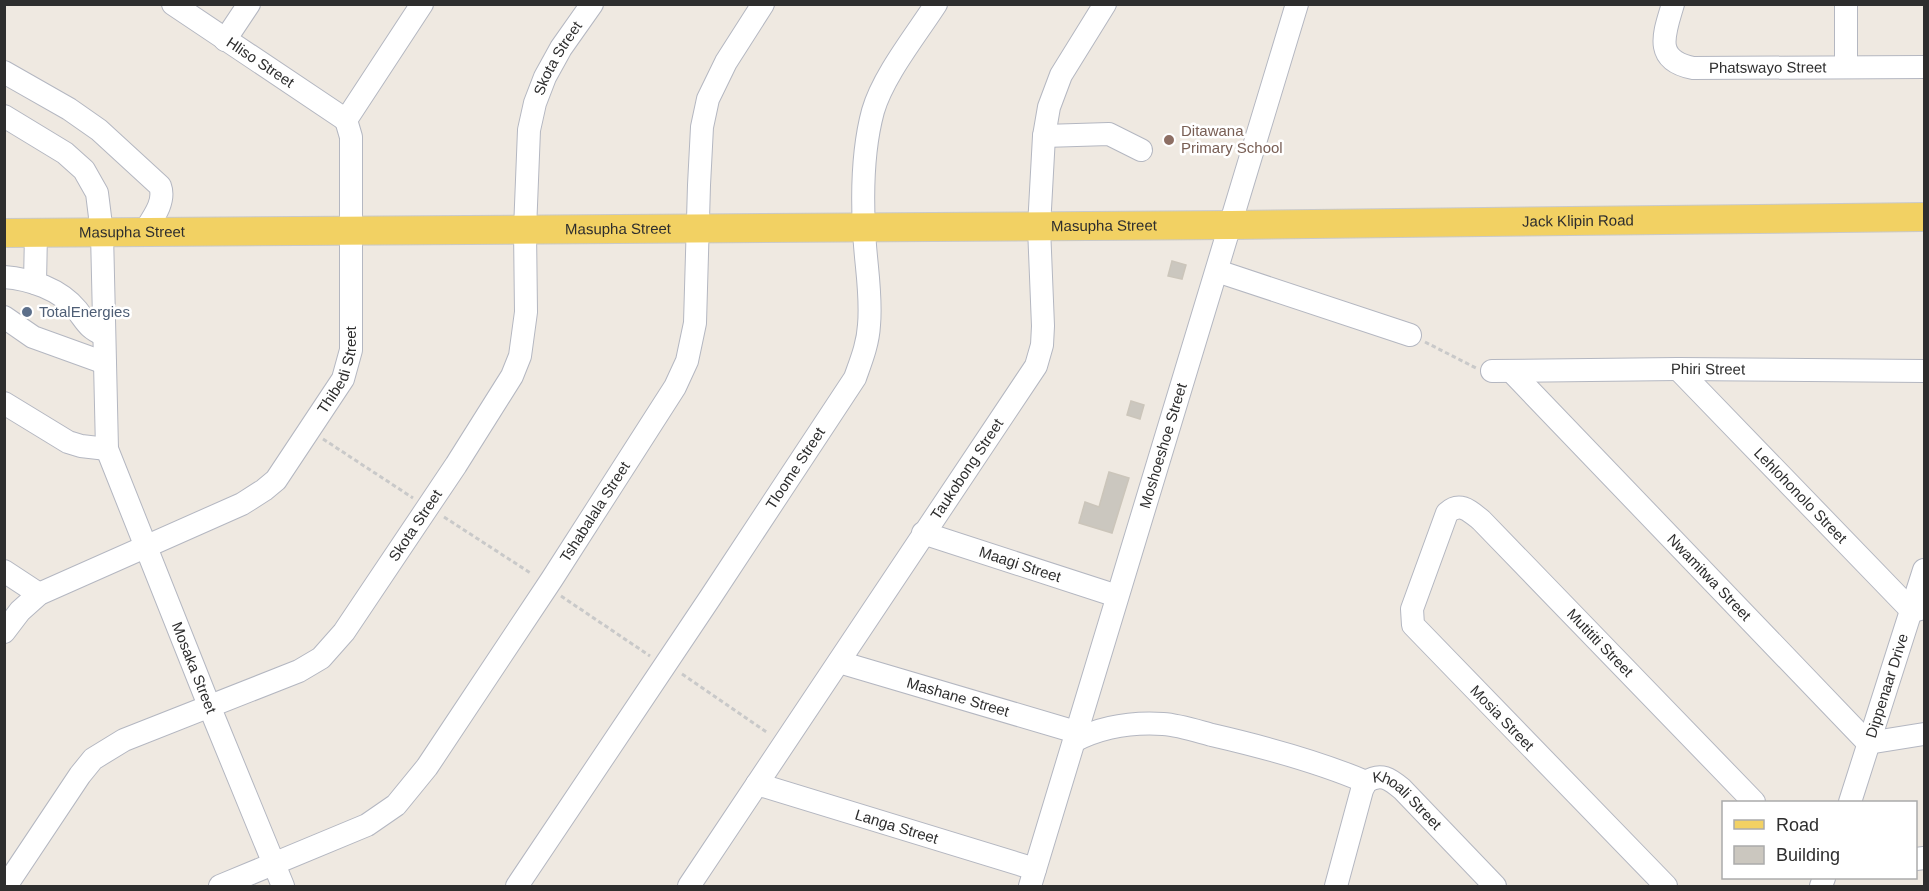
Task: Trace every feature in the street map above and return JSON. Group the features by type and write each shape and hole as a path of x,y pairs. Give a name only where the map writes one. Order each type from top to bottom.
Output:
{"main road":[{"name":"Jack Klipin Road","path":"1231,225 1924,217"},
{"name":"Masupha Street","path":"4,233 1231,225"}],"street":[{"name":"Hliso Street","path":"173,4 346,120"},
{"path":"225,40 249,4"},
{"path":"346,120 422,4"},
{"name":"Skota Street","path":"6,886 93,759 123,740 210,708 299,671 321,658 334,645 456,465 512,376 520,356 526,312 525,230 529,130 535,103 545,76 561,48 592,4"},
{"name":"Tshabalala Street","path":"220,886 353,832 396,805 427,766 548,586 675,387 687,361 695,323 702,127 708,99 726,62 763,4"},
{"name":"Tloome Street","path":"517,886 717,589 855,378 865,351 869,326 864,228 866,148 874,108 885,83 936,4"},
{"name":"Taukobong Street","path":"689,886 1028,379 1040,356 1043,326 1039,227 1044,136 1049,107 1061,75 1105,4"},
{"name":"Moshoeshoe Street","path":"1033,878 1297,4"},
{"name":"Phatswayo Street","path":"1673,4 1664,40 1670,58 1677,65 1693,68 1924,67"},
{"path":"1846,4 1846,66"},
{"path":"4,72 69,109 99,130 160,186 161,200 144,232"},
{"name":"Mosaka Street","path":"4,116 65,153 84,170 97,193 102,233 107,449 284,886"},
{"name":"Thibedi Street","path":"4,633 20,611 39,594 242,504 276,480 337,388 348,365 351,350 351,137 346,120"},
{"path":"1044,136 1109,134 1141,150"},
{"path":"35,283 36,233"},
{"path":"1217,271 1410,335"},
{"path":"4,277 35,283 59,295 76,309 91,329 104,335"},
{"path":"4,317 33,337 105,363"},
{"name":"Phiri Street","path":"1501,371 1678,369 1924,371"},
{"name":"Lehlohonolo Street","path":"1678,369 1918,610"},
{"name":"Nwamitwa Street","path":"1501,371 1868,743"},
{"path":"4,403 68,442 107,449"},
{"name":"Mutititi Street","path":"1442,524 1447,513 1458,507 1470,510 1753,801"},
{"name":"Mosia Street","path":"1442,524 1412,609 1413,625 1666,886"},
{"name":"Maagi Street","path":"923,533 1117,596"},
{"name":"Dippenaar Drive","path":"1850,801 1868,743 1918,610 1924,570"},
{"path":"4,571 39,594"},
{"name":"Mashane Street","path":"839,662 1075,736"},
{"path":"1075,736 1111,727 1147,723 1166,724 1243,742 1335,768 1366,782"},
{"path":"1868,743 1924,734"},
{"name":"Khoali Street","path":"1336,886 1362,790 1366,782 1375,777 1387,778 1402,789 1495,886"},
{"name":"Langa Street","path":"757,784 1033,878"}],"path":[{"path":"1410,335 1477,369 1501,371"}],"building":[{"path":"1172,261 1186,265 1182,279 1168,276"},
{"path":"1131,401 1144,405 1140,419 1127,415"},
{"path":"1109,472 1129,478 1112,533 1079,523 1085,502 1099,507"}],"place":[{"name":"Ditawana Primary School","path":"1169,140"},
{"name":"TotalEnergies","path":"27,312"}]}
